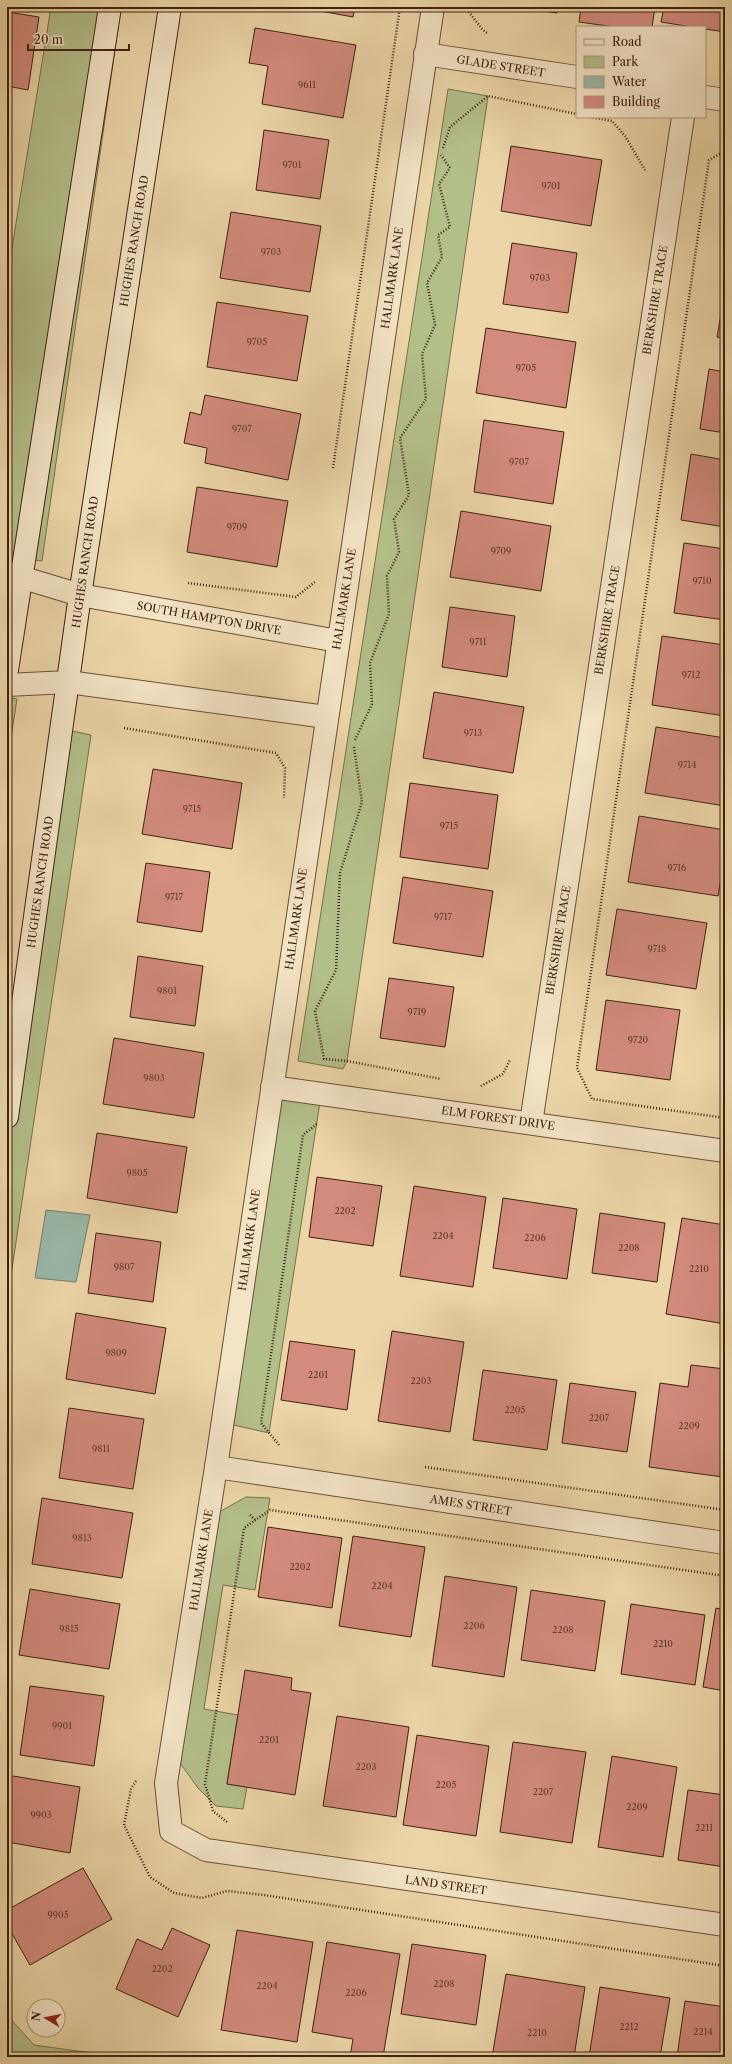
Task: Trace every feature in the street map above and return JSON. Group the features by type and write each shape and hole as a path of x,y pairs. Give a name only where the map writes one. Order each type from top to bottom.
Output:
{"street":[{"path":"7,670 14,575 110,7"},
{"name":"HUGHES RANCH ROAD","path":"7,1117 80,595 170,7"},
{"name":"HALLMARK LANE","path":"171,1832 166,1783 216,1467 432,7"},
{"name":"GLADE STREET","path":"425,54 576,77"},
{"path":"706,97 725,100"},
{"name":"BERKSHIRE TRACE","path":"531,1123 683,118"},
{"name":"SOUTH HAMPTON DRIVE","path":"14,575 80,595 338,641"},
{"path":"7,686 68,682 326,717"},
{"name":"ELM FOREST DRIVE","path":"272,1087 725,1151"},
{"name":"AMES STREET","path":"216,1467 725,1543"},
{"name":"LAND STREET","path":"171,1832 206,1850 725,1925"}],"path":[{"path":"332,472 400,7"},
{"path":"448,1081 346,1061 324,1059 315,1011 336,970 340,873 362,802 353,743 372,704 370,663 389,614 387,576 399,552 394,519 409,494 400,438 426,399 422,354 435,326 427,283 442,257 438,235 450,227 439,184 450,168 441,154 450,127 488,96 576,114"},
{"path":"596,118 612,121 625,136 646,170"},
{"path":"725,151 709,160 577,1068 592,1099 725,1118"},
{"path":"187,582 296,597 316,583 317,575"},
{"path":"124,728 276,753 285,768 284,799"},
{"path":"479,1087 503,1074 512,1054"},
{"path":"286,1446 278,1445 261,1423 303,1135 323,1117"},
{"path":"419,1466 725,1510"},
{"path":"233,1826 213,1811 205,1784 244,1528 270,1510 725,1576"},
{"path":"250,1515 255,1520"},
{"path":"138,1778 131,1789 124,1825 150,1877 174,1893 202,1898 227,1891 264,1895 725,1966"}],"green space":[{"path":"51,7 121,7 42,561 7,556 7,279"},
{"path":"448,89 488,96 347,1061 343,1069 298,1061"},
{"path":"7,697 17,699 7,764"},
{"path":"53,727 91,735 7,1303 7,1034"},
{"path":"282,1098 320,1102 269,1433 229,1424"},
{"path":"246,1497 270,1498 255,1590 223,1585 204,1709 238,1715 227,1784 247,1787 243,1809 216,1806 198,1788 180,1763 219,1512"},
{"path":"7,2015 26,2036 26,2038 34,2045 121,2057 7,2057"}],"water":[{"path":"46,1210 90,1215 76,1282 35,1278"}],"building":[{"path":"298,7 355,7 353,17"},
{"path":"518,7 558,7 557,13"},
{"path":"581,7 655,7 652,26 608,26 579,22"},
{"path":"664,7 725,7 725,32 706,29 706,26 686,26 661,22"},
{"path":"7,12 39,17 28,90 7,86"},
{"path":"255,28 356,45 343,118 262,104 268,66 249,63"},
{"path":"264,130 329,140 320,199 256,190"},
{"path":"511,146 602,160 591,226 501,211"},
{"path":"7,184 11,184 8,207 7,207"},
{"path":"231,212 321,226 310,292 220,278"},
{"path":"512,243 577,253 568,313 503,304"},
{"path":"725,291 725,339 717,337"},
{"path":"217,302 308,316 297,381 207,367"},
{"path":"486,328 576,342 566,408 476,393"},
{"path":"709,369 725,372 725,433 700,429"},
{"path":"205,395 301,414 288,480 205,463 207,448 184,443 190,412 201,415"},
{"path":"484,420 564,432 553,504 474,492"},
{"path":"691,454 725,460 725,527 681,520"},
{"path":"197,487 288,501 277,567 187,552"},
{"path":"461,511 551,526 541,591 450,577"},
{"path":"684,543 725,549 725,620 674,613"},
{"path":"450,607 515,616 507,677 442,667"},
{"path":"662,636 725,645 725,716 652,705"},
{"path":"434,692 524,707 513,773 423,758"},
{"path":"656,727 725,738 725,806 645,793"},
{"path":"153,769 242,783 232,849 142,834"},
{"path":"410,783 498,795 488,869 400,857"},
{"path":"639,816 725,830 725,855 718,896 628,882"},
{"path":"146,863 210,872 202,932 137,922"},
{"path":"403,877 493,891 483,957 393,943"},
{"path":"617,909 707,923 696,989 606,975"},
{"path":"138,956 203,966 195,1026 130,1017"},
{"path":"389,978 454,987 445,1047 380,1038"},
{"path":"606,1000 680,1010 670,1080 596,1070"},
{"path":"114,1038 204,1053 194,1118 103,1104"},
{"path":"97,1133 187,1147 177,1213 87,1198"},
{"path":"317,1177 382,1186 373,1246 309,1237"},
{"path":"414,1186 486,1197 473,1287 400,1276"},
{"path":"503,1198 577,1209 567,1279 493,1268"},
{"path":"600,1213 665,1223 657,1282 592,1273"},
{"path":"682,1218 725,1225 725,1324 666,1314"},
{"path":"96,1233 161,1242 153,1302 88,1293"},
{"path":"76,1313 166,1328 155,1394 66,1379"},
{"path":"392,1331 464,1342 450,1432 378,1421"},
{"path":"290,1341 355,1350 347,1410 281,1400"},
{"path":"691,1365 725,1369 723,1477 649,1467 660,1383 688,1387"},
{"path":"483,1370 557,1380 547,1450 473,1440"},
{"path":"570,1383 636,1392 627,1452 562,1443"},
{"path":"69,1408 144,1419 133,1489 59,1478"},
{"path":"42,1498 133,1513 122,1578 32,1564"},
{"path":"268,1527 342,1538 332,1608 258,1597"},
{"path":"353,1536 425,1547 411,1637 339,1626"},
{"path":"445,1576 517,1587 504,1677 432,1666"},
{"path":"30,1589 120,1604 109,1669 19,1655"},
{"path":"531,1590 605,1601 595,1671 521,1660"},
{"path":"631,1604 705,1615 695,1685 621,1674"},
{"path":"716,1608 725,1610 725,1691 703,1687"},
{"path":"245,1670 292,1678 291,1690 311,1693 295,1795 227,1784"},
{"path":"30,1686 104,1696 94,1766 20,1755"},
{"path":"337,1716 409,1727 396,1817 323,1806"},
{"path":"417,1735 489,1746 476,1836 403,1825"},
{"path":"513,1742 586,1752 572,1843 500,1832"},
{"path":"612,1756 677,1767 663,1857 598,1847"},
{"path":"7,1775 80,1787 70,1853 7,1842"},
{"path":"688,1790 725,1795 725,1867 678,1860"},
{"path":"83,1868 112,1919 30,1965 7,1925 7,1910"},
{"path":"172,1928 210,1945 178,2017 116,1989 137,1939 162,1950"},
{"path":"237,1930 313,1942 297,2042 221,2030"},
{"path":"327,1942 400,1954 383,2057 350,2057 353,2039 312,2032"},
{"path":"412,1944 486,1955 476,2025 401,2014"},
{"path":"506,1974 585,1987 574,2057 492,2057"},
{"path":"600,1987 670,1998 660,2057 589,2057"},
{"path":"685,2001 725,2007 725,2057 677,2057"}]}
